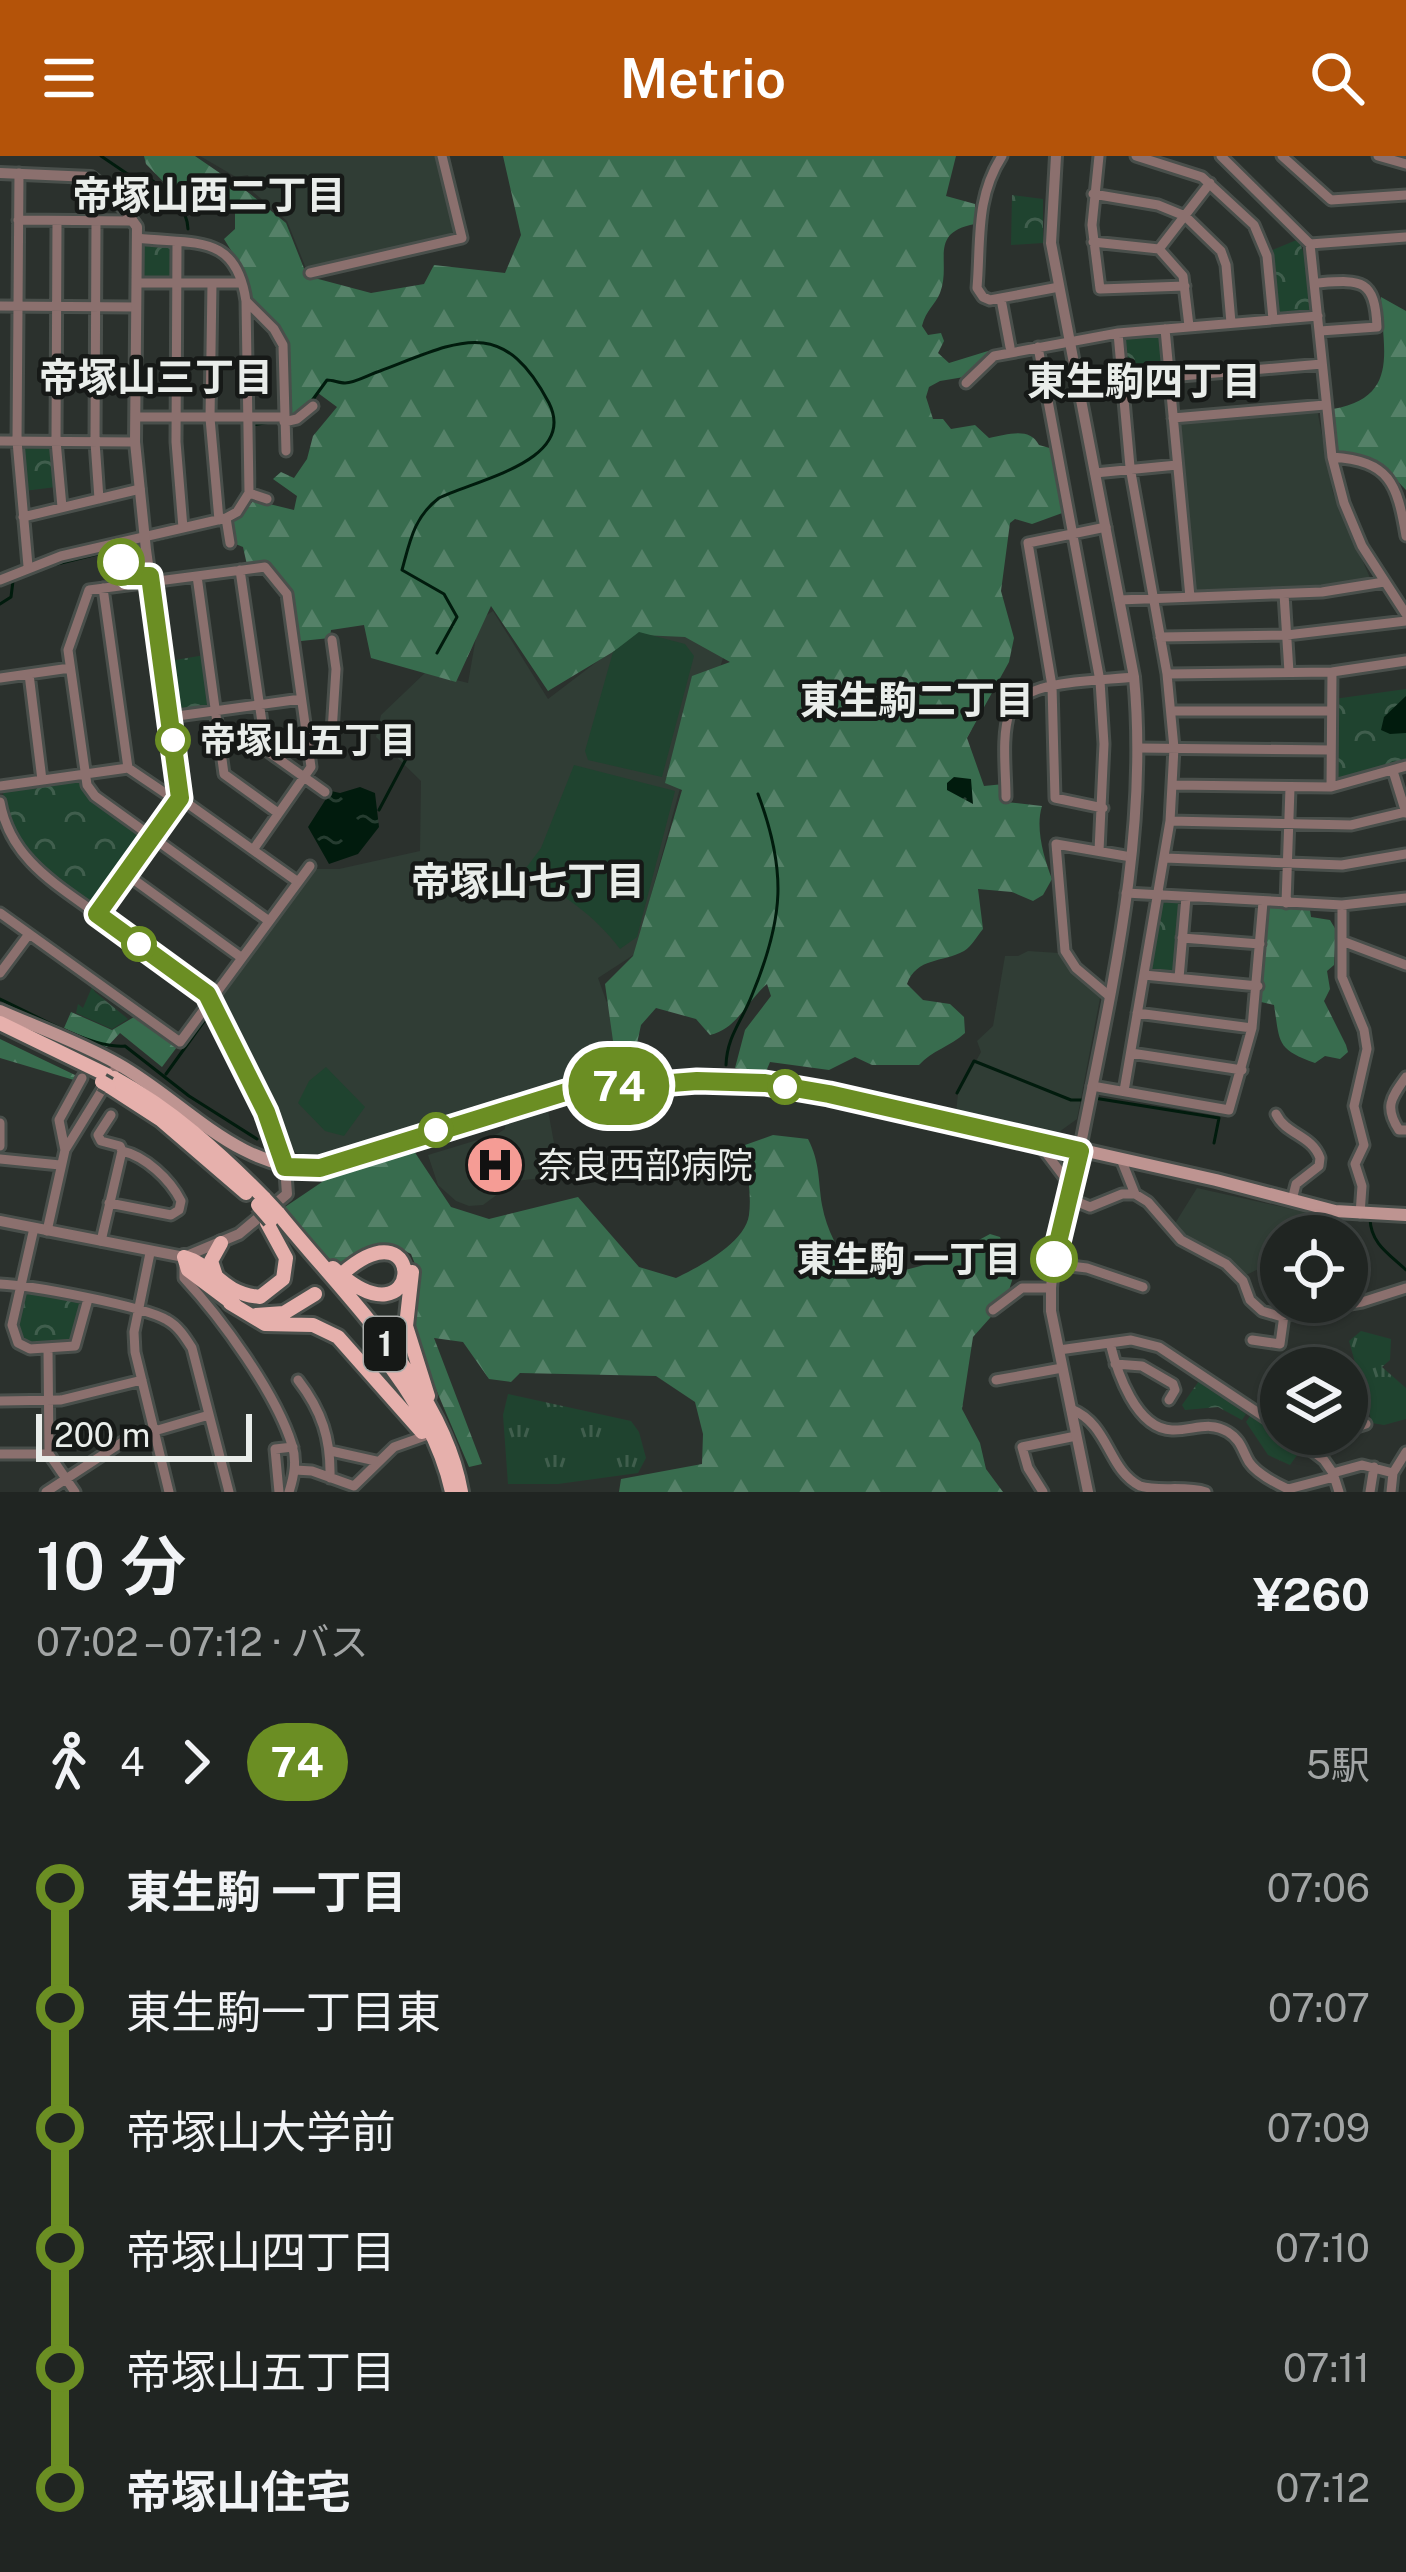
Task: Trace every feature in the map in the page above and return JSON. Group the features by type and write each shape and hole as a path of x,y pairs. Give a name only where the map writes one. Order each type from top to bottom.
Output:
{"main road":[{"path":"0,1011 242,1150 285,1167 320,1168 569,1091 697,1081 765,1083 1360,1214 1406,1215"},
{"name":"1","path":"0,1023 110,1077 228,1161 259,1204 407,1371 457,1470 453,1492"},
{"name":"1","path":"0,1033 110,1077 259,1204"},
{"path":"230,1296 260,1298 283,1279 286,1258 272,1219"},
{"path":"272,1219 355,1288 389,1294 405,1278 405,1264 398,1255 385,1251 361,1257 341,1271 362,1251 400,1249 407,1256 413,1274 406,1326 437,1423"},
{"name":"1","path":"272,1219 407,1388 446,1466 453,1492"},
{"path":"221,1244 211,1261 230,1296 265,1324 313,1325 338,1337 425,1436 453,1492"},
{"path":"184,1258 188,1270 254,1315 272,1316 314,1293"}],"street":[{"path":"310,273 462,238 442,156"},
{"path":"1002,156 990,173 980,203 977,288 982,297 1001,299 1059,287"},
{"path":"1056,156 1052,243 1134,677 1138,748 1138,807 1126,893 1051,1288 1088,1492"},
{"path":"1100,156 1093,194 1100,289 1185,286"},
{"path":"1136,156 1184,169 1210,183 1254,226 1262,239 1273,319"},
{"path":"1282,156 1331,200 1406,196"},
{"path":"1378,156 1406,164"},
{"path":"1160,637 1347,631 1406,617 1343,503 1325,405 1310,244 1226,157"},
{"path":"0,173 91,177 113,194 133,221 137,238 136,442 180,798 97,914"},
{"path":"19,173 16,441 28,566"},
{"path":"1159,249 1210,183"},
{"path":"1093,194 1158,205 1185,215 1221,251 1231,323"},
{"path":"18,220 133,221"},
{"path":"57,221 56,441 62,507"},
{"path":"96,221 99,499"},
{"path":"1310,244 1406,237"},
{"path":"0,580 28,566 223,519 237,512 249,493 246,301 234,260 222,250 137,238"},
{"path":"1094,242 1159,249 1178,267 1189,326"},
{"path":"177,243 176,417 184,528"},
{"path":"1316,283 1359,282 1370,289 1376,303 1377,327 1320,331"},
{"path":"137,283 242,283"},
{"path":"212,283 210,418 230,543"},
{"path":"1001,299 1010,347"},
{"path":"246,301 283,345 286,452"},
{"path":"0,306 136,308"},
{"path":"966,382 994,356 1038,347 1118,333 1318,316"},
{"path":"1165,328 1190,597"},
{"path":"1118,333 1130,466 1167,674 1174,748 1165,858 1124,1091"},
{"path":"1038,347 1100,681 1105,744 1099,851"},
{"path":"1169,377 1322,364"},
{"path":"1173,418 1325,405"},
{"path":"136,417 284,420 297,419 313,406"},
{"path":"0,441 136,442"},
{"path":"1332,457 1360,460 1386,475 1398,494 1406,536"},
{"path":"1095,473 1177,465"},
{"path":"23,517 140,490"},
{"path":"249,493 267,499"},
{"path":"1102,808 1055,798 1052,686 1028,542 1106,527"},
{"path":"253,850 311,767 287,594 265,567 89,590 69,639 86,775 95,796 269,921"},
{"path":"241,570 266,750 325,792"},
{"path":"197,576 224,774 278,813"},
{"path":"1119,600 1284,594 1384,582"},
{"path":"103,589 128,768"},
{"path":"1284,594 1289,672"},
{"path":"307,736 332,732 336,669 332,640"},
{"path":"1167,674 1332,672 1406,661"},
{"path":"0,678 70,668"},
{"path":"1331,787 1332,672"},
{"path":"28,674 42,780"},
{"path":"1006,797 1011,708 1030,691 1134,677"},
{"path":"170,717 301,699"},
{"path":"1171,711 1330,711"},
{"path":"1138,748 1330,750"},
{"path":"1173,785 1331,787 1406,766"},
{"path":"0,786 128,768 165,793"},
{"path":"1170,821 1352,825 1406,813 1393,771"},
{"path":"1286,903 1290,788"},
{"path":"180,798 298,882"},
{"path":"0,802 11,837 25,859 211,1000 266,1112 285,1167 286,1194 239,1234 184,1258 0,1221"},
{"path":"1108,994 1076,968 1065,951 1056,844 1131,857"},
{"path":"1165,858 1357,864 1406,854"},
{"path":"0,913 180,1042 310,866"},
{"path":"126,874 242,958"},
{"path":"1126,893 1342,905 1406,898"},
{"path":"1179,978 1186,897"},
{"path":"1092,1086 1229,1110 1252,1028 1263,902"},
{"path":"1342,905 1342,977 1367,1049 1354,1106 1364,1145 1354,1164 1362,1186 1360,1214"},
{"path":"0,973 29,934"},
{"path":"1182,938 1260,944"},
{"path":"1342,941 1406,965"},
{"path":"1144,975 1258,986"},
{"path":"1138,1013 1252,1028"},
{"path":"1131,1053 1242,1070"},
{"path":"88,1299 75,1346 30,1349 13,1335 21,1285 65,1150 110,1077"},
{"path":"1406,1077 1388,1106 1399,1130 1406,1130"},
{"path":"65,1150 59,1120 82,1078"},
{"path":"101,1241 122,1151 98,1135 111,1114"},
{"path":"1276,1114 1283,1126 1309,1141 1320,1158 1318,1166 1296,1184 1292,1199"},
{"path":"0,1123 0,1146"},
{"path":"1037,1141 1069,1192 1090,1207 1122,1194 1135,1194 1181,1240 1226,1264 1260,1309"},
{"path":"109,1202 161,1215 179,1210 177,1192 140,1156 122,1151"},
{"path":"0,1159 60,1165"},
{"path":"1121,1159 1135,1194"},
{"path":"150,1253 137,1310 135,1352 169,1492"},
{"path":"184,1258 184,1278 257,1374 293,1447 296,1471 290,1492"},
{"path":"1053,1264 1087,1268 1143,1287"},
{"path":"0,1284 165,1318 192,1348 229,1492"},
{"path":"993,1310 1022,1288 1051,1288"},
{"path":"1368,1300 1406,1288"},
{"path":"1252,1340 1280,1344 1283,1323"},
{"path":"1059,1350 1131,1340 1162,1348 1260,1414"},
{"path":"1110,1343 1115,1364 1152,1425 1170,1431 1219,1427 1237,1439 1252,1468 1288,1490 1362,1465 1393,1473"},
{"path":"48,1349 49,1454 75,1492"},
{"path":"1115,1364 1149,1368 1173,1384 1169,1400"},
{"path":"996,1380 1062,1368"},
{"path":"0,1401 48,1401 142,1380"},
{"path":"298,1380 322,1416 331,1450 330,1478"},
{"path":"1071,1408 1095,1423 1137,1485 1206,1492"},
{"path":"46,1492 127,1438 209,1414"},
{"path":"296,1471 353,1486 394,1447 425,1436"},
{"path":"1043,1492 1022,1447 1076,1436"},
{"path":"279,1492 275,1449 293,1447"},
{"path":"331,1450 376,1461"},
{"path":"1390,1492 1393,1473 1406,1452"},
{"path":"0,1454 49,1454"},
{"path":"1317,1455 1340,1492"},
{"path":"1370,1492 1374,1467"}],"shaded area":[{"path":"200,156 439,156 456,228 448,240 307,271 287,221 253,192 248,175 236,177"},
{"path":"1317,409 1333,493 1371,580 1327,588 1196,593 1177,423"},
{"path":"493,611 548,699 645,625 730,637 679,792 635,954 598,978 633,1075 554,1087 307,1158 295,1152 219,998 313,869 339,869 420,851 421,781 376,737 381,715 426,672 468,683 479,620"},
{"path":"1028,951 1059,953 1101,993 1077,1119 1059,1132 956,1112 958,1094 981,1052 977,1041 993,1026 1005,956"},
{"name":"奈良西部病院","path":"548,1110 560,1176 516,1181 483,1205 456,1201 438,1185 428,1155 497,1134 505,1129 505,1119"},
{"path":"1197,1188 1318,1215 1260,1215 1260,1268 1246,1275 1186,1239 1174,1225"}],"green space":[{"path":"144,156 195,156 286,223 307,276 371,293 424,284 434,265 505,273 521,235 503,156 956,156 946,196 975,204 975,224 960,228 946,242 940,293 922,326 928,335 941,333 944,341 938,353 949,363 988,351 989,356 970,376 929,387 926,397 933,419 943,419 951,429 975,425 989,438 1030,435 1039,445 1053,449 1065,512 1032,524 1015,519 1010,523 1001,591 1014,638 1009,662 967,738 984,786 1004,784 1006,802 1042,806 1040,833 1052,879 1043,895 1033,901 1012,892 978,889 983,929 964,951 917,969 907,984 923,1000 950,1004 964,1017 965,1033 919,1065 872,1065 855,1057 829,1070 770,1062 765,1074 735,1068 745,1030 771,996 767,984 734,1021 710,1035 696,1019 656,1008 641,1025 633,1062 625,1063 615,1055 605,984 633,956 682,790 665,783 692,676 730,662 685,637 641,635 548,691 491,606 456,682 371,658 364,625 331,630 330,638 301,641 290,592 267,562 247,565 243,547 233,543 229,524 253,500 294,510 297,496 273,479 281,472 294,478 307,459 313,436 337,407 318,393 303,410 288,415 287,345 249,295 242,268 224,239 235,229 235,212 219,209 196,215 146,164"},
{"path":"1012,195 1043,199 1043,243 1011,245"},
{"path":"1299,239 1311,307 1307,312 1280,314 1270,251"},
{"path":"146,242 170,245 174,250 170,280 141,276 141,246"},
{"path":"1381,297 1406,311 1406,490 1384,467 1336,450 1333,409 1369,394 1383,368"},
{"path":"1159,334 1165,371 1126,375 1123,340"},
{"path":"24,446 50,446 56,487 24,491"},
{"path":"639,632 685,644 694,656 662,777 588,760 585,751 613,652"},
{"path":"205,655 212,705 180,713 175,709 169,661"},
{"path":"1406,689 1406,762 1337,783 1334,699"},
{"path":"574,765 675,791 637,937 620,949 576,905 523,872 541,848"},
{"path":"78,779 142,838 91,903 23,845 3,793"},
{"path":"1165,900 1182,904 1173,975 1150,969"},
{"path":"1268,907 1310,910 1311,917 1330,920 1336,930 1334,965 1327,971 1330,989 1324,1001 1348,1052 1340,1059 1325,1056 1315,1063 1286,1049 1274,1005 1261,1002"},
{"path":"92,987 128,1019 112,1029 76,1013"},
{"path":"71,1012 112,1030 134,1017 177,1047 162,1067 120,1033 107,1047 64,1028"},
{"path":"0,1039 75,1075 74,1080 0,1058"},
{"path":"326,1067 365,1107 344,1136 325,1131 298,1103 309,1081"},
{"path":"773,1135 808,1139 827,1224 856,1275 910,1269 990,1234 1000,1237 1014,1274 1006,1300 973,1337 962,1409 980,1443 986,1469 1003,1492 619,1492 621,1479 702,1464 703,1434 695,1402 656,1376 520,1373 511,1382 489,1379 463,1342 434,1338 482,1464 469,1467 410,1328 417,1269 411,1254 393,1245 366,1247 338,1268 282,1209 325,1180 412,1148 451,1207 489,1219 578,1197 639,1267 676,1278 720,1253 746,1225 750,1207 745,1145"},
{"path":"26,1289 82,1301 74,1342 31,1345 20,1340 15,1325"},
{"path":"1361,1331 1391,1339 1390,1360 1382,1367 1406,1388 1406,1419 1372,1423 1368,1347 1351,1347 1349,1341"},
{"path":"1199,1381 1246,1414 1242,1420 1218,1407 1185,1410 1182,1405"},
{"path":"508,1394 631,1421 646,1458 638,1473 558,1484 508,1484 503,1415"},
{"path":"1250,1416 1260,1423 1260,1443 1246,1422"},
{"path":"1268,1455 1297,1455 1290,1465"}],"water":[{"path":"1406,696 1406,733 1381,730 1384,717"},
{"path":"954,777 971,779 973,804 947,790"},
{"path":"360,787 375,793 379,827 358,854 329,864 308,827 331,791"}],"waterway":[{"path":"101,156 129,175 144,174 166,192 179,204 188,229"},
{"path":"311,402 327,380 353,382 432,351 476,342 514,356 549,403 554,423 549,440 536,454 439,498 414,530 402,570 444,594 457,617 437,653"},
{"path":"252,425 283,420"},
{"path":"253,441 255,491"},
{"path":"148,542 230,522 252,500"},
{"path":"49,566 138,544"},
{"path":"0,604 11,597 13,581 23,576"},
{"path":"379,810 406,759"},
{"path":"726,1065 776,918 774,847 758,794"},
{"path":"0,999 80,1036 125,1046 189,1096 257,1139"},
{"path":"166,1074 207,1017"},
{"path":"957,1093 974,1061 1071,1100 1084,1100"},
{"path":"1094,1098 1219,1118 1214,1143"},
{"path":"1315,1213 1370,1219 1377,1242 1406,1270"}],"bus line":[{"name":"74","path":"121,562 128,576 150,576 180,798 97,914 207,994 266,1112 285,1167 320,1168 569,1091 680,1081 765,1083 1080,1151 1054,1259"}],"place":[{"name":"帝塚山五丁目","path":"173,740"},
{"name":"奈良西部病院","path":"495,1165"},
{"name":"東生駒 一丁目","path":"1054,1259"}],"district":[{"name":"帝塚山西二丁目","path":"209,195"},
{"name":"帝塚山三丁目","path":"156,377"},
{"name":"東生駒四丁目","path":"1144,381"},
{"name":"東生駒二丁目","path":"917,700"},
{"name":"帝塚山七丁目","path":"528,881"}]}
